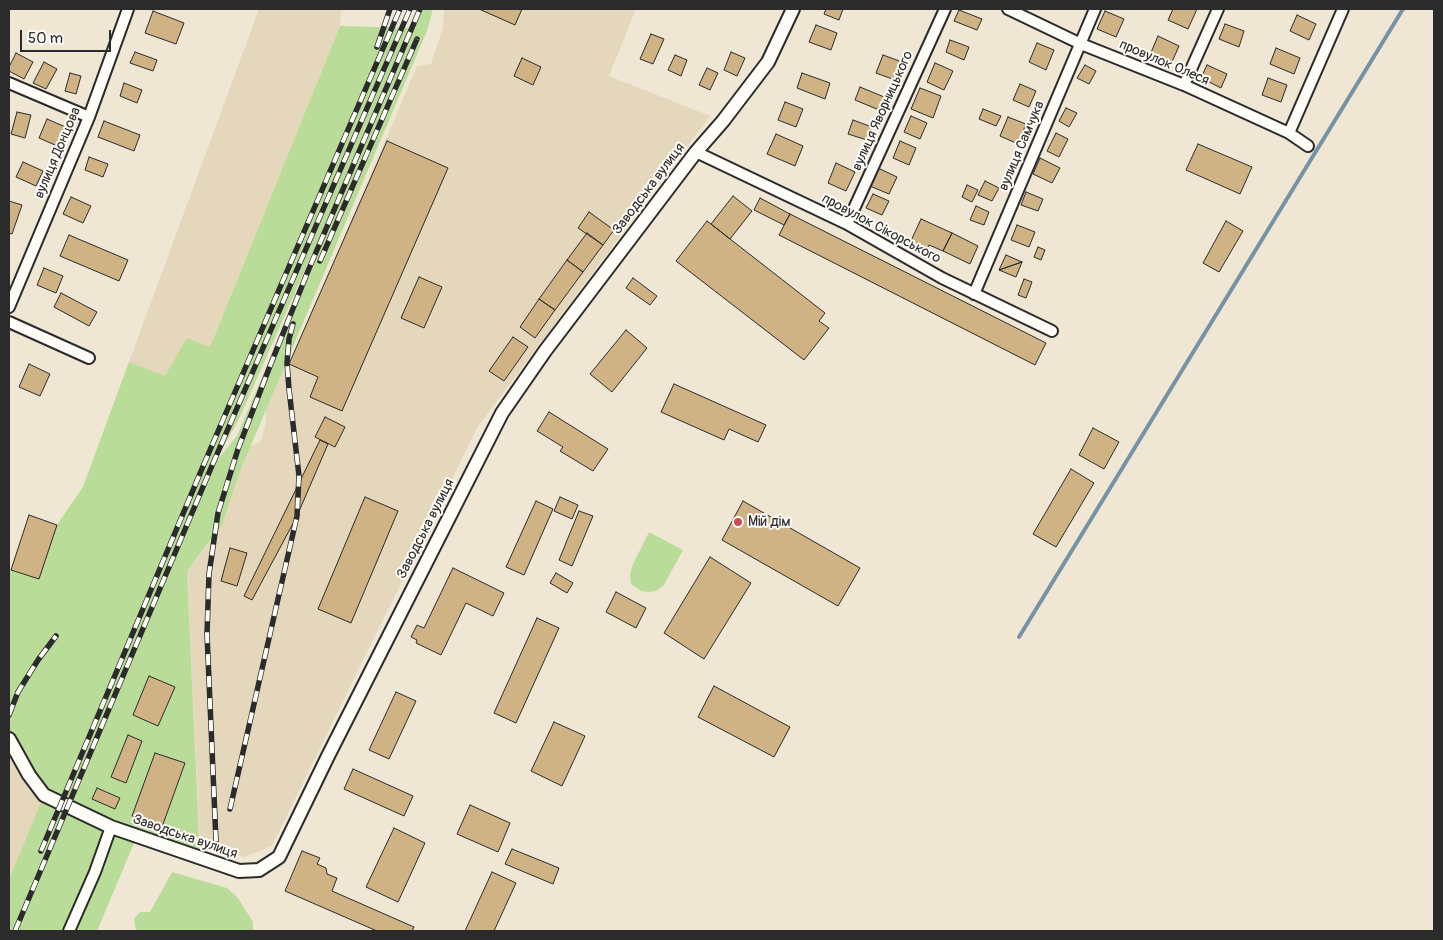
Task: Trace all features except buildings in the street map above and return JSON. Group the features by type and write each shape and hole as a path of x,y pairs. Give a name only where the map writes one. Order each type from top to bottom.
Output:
{"street":[{"name":"вулиця Донцова","path":"9,307 89,117 128,9"},
{"name":"Заводська вулиця","path":"9,739 29,775 44,795 111,827 240,871 259,870 279,857 328,756 502,413 545,351 696,152 723,121 768,62 793,9"},
{"name":"вулиця Яворницького","path":"847,224 944,9"},
{"name":"провулок Олеся","path":"1008,9 1081,44 1184,85 1289,133 1308,146"},
{"name":"вулиця Самчука","path":"974,294 1095,9"},
{"path":"1184,85 1218,9"},
{"path":"1289,133 1343,9"},
{"path":"9,83 89,117"},
{"name":"провулок Сікорського","path":"696,152 847,224 974,294 1052,331"},
{"path":"9,322 90,358"},
{"path":"69,931 95,872 111,827"}],"shaded area":[{"path":"259,9 341,9 340,26 210,347 108,583 39,579 57,525 83,487"},
{"path":"444,9 636,9 609,76 710,116 477,428 272,846 244,857 200,842 187,571 214,538 249,447 261,441 266,422 266,408 281,370 288,369 417,66 431,64 443,28"},
{"path":"9,739 44,795 9,879"}],"green space":[{"path":"421,9 433,9 427,31 240,471 222,525 187,571 200,858 137,836 97,931 9,931 9,879 44,795 9,739 9,569 39,579 57,525 83,487 129,362 165,376 187,338 210,347 340,26 412,28","holes":["389,80 237,436 213,465 239,419"]},
{"path":"649,532 683,550 664,585 656,591 648,592 641,591 631,584 630,574"},
{"path":"172,872 227,888 238,898 253,922 253,931 136,931 134,919 140,912 150,912"}],"waterway":[{"path":"1019,637 1403,9"}],"railway":[{"path":"377,47 390,9"},
{"path":"41,851 204,464 400,9"},
{"path":"15,931 211,468 410,9"},
{"path":"216,841 207,634 209,574 218,513 238,449 308,271 420,9"},
{"path":"320,261 417,39"},
{"path":"230,809 297,516 299,476 287,363 289,339 293,324"},
{"path":"9,715 18,692 56,636"}],"place":[{"name":"Мій дім","path":"738,522"}]}
